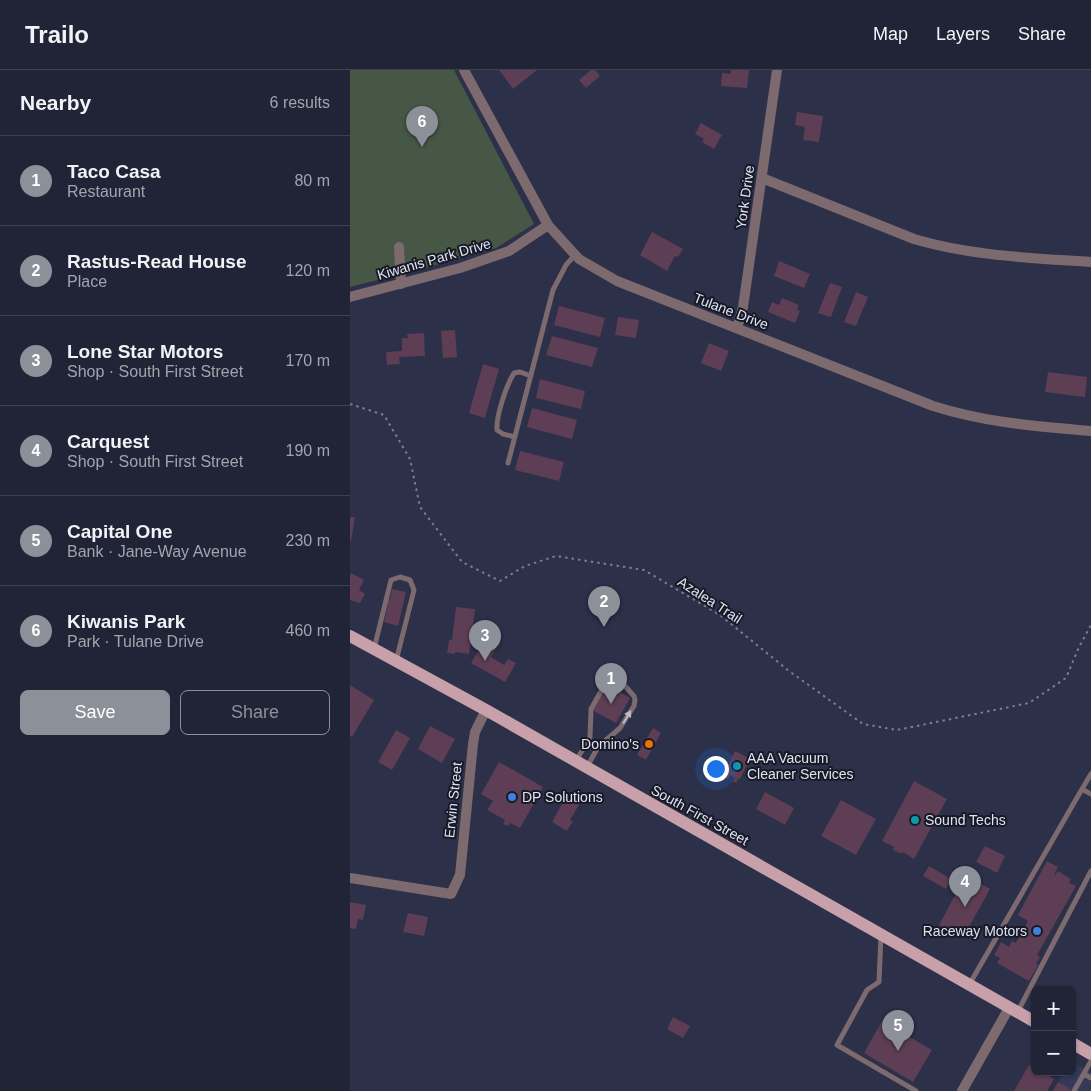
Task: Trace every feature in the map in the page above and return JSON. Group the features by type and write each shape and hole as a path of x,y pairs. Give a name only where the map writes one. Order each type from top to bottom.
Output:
{"main road":[{"name":"South First Street","path":"350,636 486,710 1031,1020"},
{"path":"1076,1045 1091,1054"}],"street":[{"name":"Tulane Drive","path":"464,70 548,225 579,259 617,282 933,406 956,413 1005,423 1091,430"},
{"name":"York Drive","path":"737,328 743,307 777,70"},
{"path":"762,178 926,243 973,252 1091,262"},
{"name":"Kiwanis Park Drive","path":"350,297 460,268 508,251 548,225"},
{"path":"399,247 401,284"},
{"name":"Erwin Street","path":"350,878 451,894 460,875 475,732 486,710"},
{"path":"962,1091 1013,1010"}],"lane":[{"path":"508,463 553,290 566,265 576,255"},
{"path":"514,437 502,434 497,430 496,423 509,380 514,373 520,372 531,376"},
{"path":"374,649 391,580 400,577 410,580 414,590 396,661"},
{"path":"614,681 625,686 634,696 634,706 620,728 581,765 590,737 591,709 605,684 614,681"},
{"path":"969,985 1091,774"},
{"path":"1082,789 1091,794"},
{"path":"1013,1010 1091,871"},
{"path":"881,934 879,982 867,990 837,1045 916,1091"},
{"path":"1074,1091 1091,1061"},
{"path":"1084,1074 1091,1078"}],"path":[{"name":"Azalea Trail","path":"350,404 384,415 410,459 420,507 462,562 500,581 524,566 556,556 644,570 720,616 789,671 863,724 897,730 1029,703 1066,678 1091,625"}],"shaded area":[{"path":"1076,1064 1091,1072 1091,1091 1053,1091 1062,1076 1076,1076"}],"green space":[{"path":"350,70 454,70 534,224 496,248 350,287"}],"building":[{"path":"499,70 537,70 513,89"},
{"path":"591,70 595,70 600,76 586,88 579,80"},
{"path":"731,70 749,70 747,88 721,86 722,73 731,74"},
{"path":"797,112 823,116 819,142 803,140 805,127 795,125"},
{"path":"701,123 722,135 714,149 702,142 704,139 695,134"},
{"path":"652,232 683,249 678,257 675,256 667,271 640,255"},
{"path":"779,261 810,274 804,288 774,276"},
{"path":"830,283 842,287 831,317 818,313"},
{"path":"856,292 868,297 856,326 844,322"},
{"path":"782,298 799,305 797,310 800,311 795,323 768,312 772,302 779,305"},
{"path":"559,306 605,318 600,337 554,325"},
{"path":"618,317 639,320 636,338 615,335"},
{"path":"455,330 457,357 443,358 441,331"},
{"path":"424,333 425,356 399,357 400,364 387,365 386,352 402,351 402,338 408,338 407,334"},
{"path":"552,336 598,348 592,367 546,355"},
{"path":"709,343 729,351 721,371 701,363"},
{"path":"483,364 499,369 485,418 469,413"},
{"path":"1048,372 1087,377 1085,397 1045,392"},
{"path":"540,379 585,391 581,409 536,398"},
{"path":"532,408 577,420 572,439 527,427"},
{"path":"520,451 564,462 559,481 515,470"},
{"path":"350,517 355,517 351,541 350,541"},
{"path":"351,573 364,580 359,590 365,594 360,603 350,600"},
{"path":"392,589 406,592 398,626 384,622 388,604 386,603 387,598 390,599"},
{"path":"456,607 475,609 469,654 447,653 449,640 452,640"},
{"path":"484,641 496,648 491,657 504,665 508,659 516,663 505,682 471,663"},
{"path":"350,685 374,700 352,737 350,736"},
{"path":"607,685 630,698 616,723 592,710"},
{"path":"430,726 455,739 442,763 418,749"},
{"name":"Domino's","path":"653,728 661,733 646,760 637,755"},
{"path":"396,730 410,738 392,770 378,762"},
{"name":"AAA Vacuum Cleaner Services","path":"735,751 750,759 736,783 733,781 735,778 730,775 728,779 724,777 726,774 724,773"},
{"name":"DP Solutions","path":"499,762 543,787 520,828 510,823 508,826 503,824 505,820 487,810 493,801 481,794"},
{"name":"Sound Techs","path":"914,781 947,799 914,859 903,852 902,854 893,850 894,847 882,841"},
{"path":"765,792 794,808 785,825 756,809"},
{"path":"566,797 579,805 570,820 573,821 567,831 552,822"},
{"path":"841,800 876,819 856,855 821,836"},
{"path":"985,846 1005,856 997,873 976,862"},
{"name":"Raceway Motors","path":"1047,861 1058,867 1054,875 1058,871 1071,879 1069,883 1076,886 1037,955 1040,957 1036,964 1038,965 1029,981 997,963 1000,958 994,955 1001,942 1009,947 1012,941 1016,943 1028,921 1018,915"},
{"path":"929,866 951,879 946,889 923,876"},
{"path":"966,875 990,889 963,938 939,925"},
{"path":"350,902 366,905 363,920 358,919 356,929 350,928"},
{"path":"408,913 428,917 424,936 403,932"},
{"path":"673,1017 690,1026 683,1038 667,1029"},
{"path":"882,1021 932,1050 913,1082 864,1053"},
{"path":"1029,1065 1031,1066 1031,1076 1049,1076 1054,1079 1047,1091 1014,1091"},
{"path":"1058,1082 1070,1089 1069,1091 1053,1091"}],"place":[{"name":"Kiwanis Park","path":"422,147"},
{"name":"Rastus-Read House","path":"604,627"},
{"name":"Lone Star Motors","path":"485,661"},
{"name":"Taco Casa","path":"611,704"},
{"name":"Domino's","path":"649,744"},
{"name":"AAA Vacuum Cleaner Services","path":"737,766"},
{"name":"DP Solutions","path":"512,797"},
{"name":"Sound Techs","path":"915,820"},
{"name":"Carquest","path":"965,907"},
{"name":"Raceway Motors","path":"1037,931"},
{"name":"Capital One","path":"898,1051"}]}
